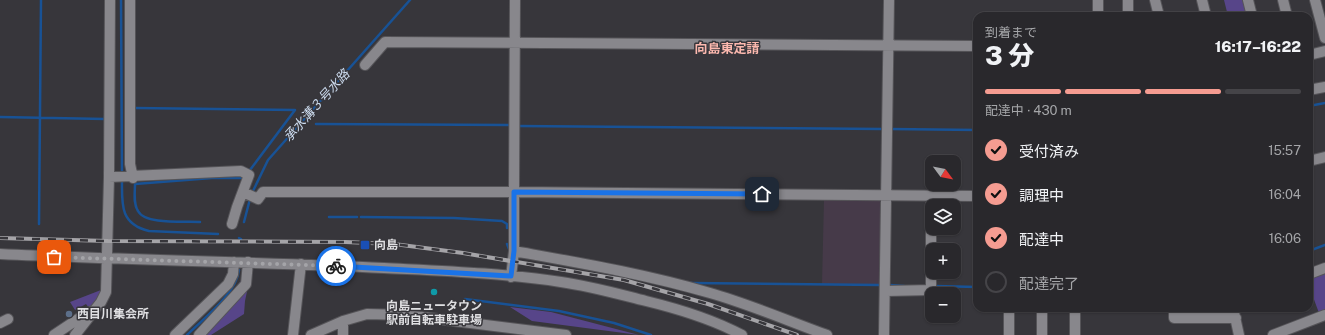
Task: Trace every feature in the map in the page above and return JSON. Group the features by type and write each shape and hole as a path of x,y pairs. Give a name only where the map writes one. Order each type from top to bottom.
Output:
{"street":[{"path":"75,335 95,310 106,292 108,259 122,178 110,0"},
{"path":"122,178 130,164 130,0"},
{"path":"511,276 514,251 515,0"},
{"path":"884,335 886,291 889,0"},
{"path":"1098,0 1098,12"},
{"path":"1128,0 1128,12"},
{"path":"1155,0 1158,12"},
{"path":"1202,0 1205,12"},
{"path":"1248,0 1251,12"},
{"path":"1283,0 1286,12"},
{"path":"1315,0 1325,38"},
{"path":"365,65 386,42 973,46"},
{"path":"1313,54 1325,51"},
{"path":"1313,89 1325,87"},
{"path":"1313,160 1325,157"},
{"path":"122,178 241,171 249,175 232,224"},
{"path":"244,192 257,199 263,192 514,192 973,196"},
{"path":"886,291 931,290 931,196"},
{"path":"514,251 608,267 668,281 712,294 827,335"},
{"path":"0,254 108,259 300,264 511,276 561,282 620,294 686,312 742,335"},
{"path":"175,335 228,284 233,274 235,262"},
{"path":"199,335 246,284 248,262"},
{"path":"293,335 300,264"},
{"path":"1313,272 1325,268"},
{"path":"54,335 86,313 95,310"},
{"path":"1009,312 1010,335"},
{"path":"1042,312 1042,335"},
{"path":"1075,312 1075,335"},
{"path":"1174,312 1174,318 1202,313 1234,313 1239,335"},
{"path":"311,335 343,321 367,314 406,315 566,335"},
{"path":"1273,335 1325,315"},
{"path":"343,321 343,335"},
{"path":"477,324 477,335"}],"shaded area":[{"path":"1224,0 1243,0 1246,11 1227,12"},
{"path":"824,200 880,201 882,203 881,284 822,284"},
{"path":"1325,273 1325,311 1319,313 1313,297 1313,276"},
{"path":"250,277 244,314 211,335 193,335 229,297 242,279"},
{"path":"101,290 100,299 89,308 86,304 75,310 70,302"},
{"path":"510,307 551,312 639,335 532,321"}],"waterway":[{"path":"39,224 41,0"},
{"path":"121,0 122,173"},
{"name":"承水溝３号水路","path":"252,193 268,160 410,0"},
{"path":"1313,105 1325,103"},
{"path":"135,108 295,110 250,170"},
{"path":"0,117 105,119 105,116"},
{"path":"316,124 511,125"},
{"path":"517,126 883,129"},
{"path":"891,129 973,130"},
{"path":"122,178 124,211 127,218 139,228 149,231 218,234"},
{"path":"200,222 157,220 142,215 135,205 135,184 212,178 243,178"},
{"name":"承水溝３号水路","path":"244,222 250,199"},
{"path":"329,217 357,217"},
{"path":"361,217 454,218 502,221 507,224 507,228"},
{"path":"507,244 509,249"},
{"path":"1313,250 1325,245"},
{"path":"187,335 226,297 237,279 239,270"},
{"path":"691,283 879,285"},
{"path":"890,285 904,286"},
{"path":"935,286 973,287"},
{"path":"465,299 559,311 614,323 651,335"}],"railway":[{"path":"0,238 108,241 345,242 394,244 463,253 624,280 708,304 797,335"}],"way so far":[{"path":"54,257 336,266"}],"place":[{"name":"向島","path":"365,245"},
{"name":"向島ニュータウン 駅前自転車駐車場","path":"434,292"},
{"name":"西目川集会所","path":"69,314"}],"district":[{"name":"向島東定請","path":"727,48"}],"route":[{"path":"336,266 511,276 514,251 514,192 762,194"}]}
